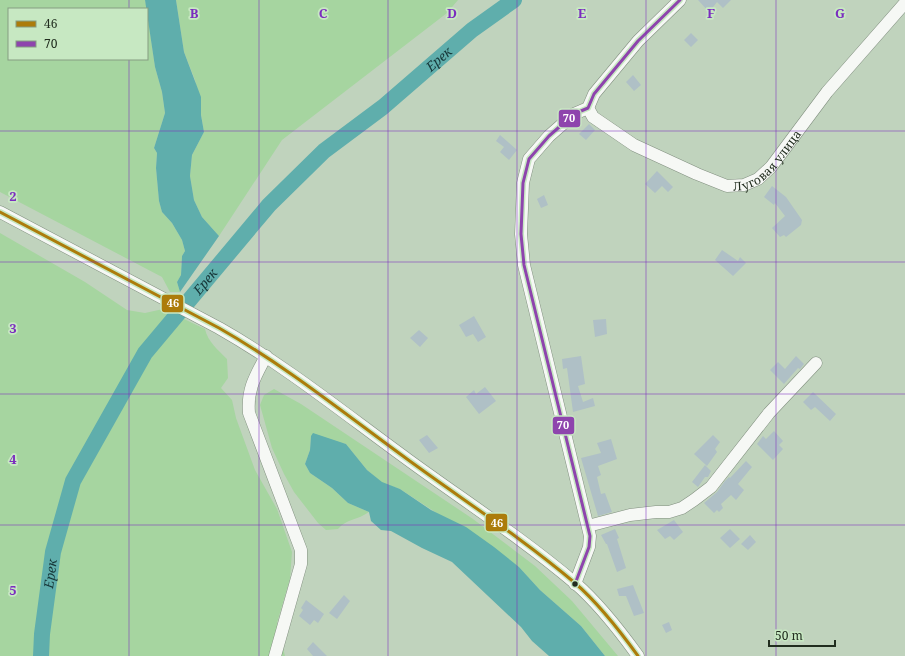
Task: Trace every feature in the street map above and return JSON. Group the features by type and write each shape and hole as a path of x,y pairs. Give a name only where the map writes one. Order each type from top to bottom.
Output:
{"street":[{"path":"575,584 589,547 590,536 524,265 521,234 523,183 529,159 549,136 574,114 588,108 594,94 638,41 680,0"},
{"name":"Луговая улица","path":"588,108 593,117 634,145 727,186 744,185 758,179 772,167 827,92 905,3"},
{"path":"0,212 156,296 219,328 290,372 515,537 575,584 610,621 638,656"},
{"path":"266,356 252,383 249,413 301,550 301,564 275,656"},
{"path":"588,526 630,515 669,512 682,508 694,500 711,487 769,413 816,363"}],"green space":[{"path":"0,0 145,0 147,8 8,8 8,60 148,60 148,18 155,67 162,92 165,113 154,148 157,153 156,168 159,201 162,212 172,223 182,240 185,251 182,256 181,275 177,282 180,292 170,292 162,277 0,192"},
{"path":"176,0 458,0 447,13 282,140 219,236 202,217 194,200 190,176 192,155 204,132 195,80 184,52"},
{"path":"0,233 85,282 127,310 145,313 163,309 205,329 211,342 227,359 228,378 221,388 232,400 236,418 255,470 277,509 292,552 290,579 277,623 285,656 0,656"},
{"path":"274,389 301,404 473,519 535,566 572,601 618,656 605,656 581,626 540,590 519,567 400,489 382,483 367,470 346,444 311,436 310,450 305,464 310,473 332,488 348,503 369,512 361,517 348,521 338,529 326,530 318,523 294,492 272,448 260,405 264,395"}],"water":[{"path":"145,0 176,0 184,52 201,97 201,115 204,132 192,155 190,176 194,200 202,217 219,236 180,292 177,282 181,275 182,256 185,251 182,240 172,223 162,212 159,201 156,168 157,153 154,148 165,113 162,92 155,67 148,20 148,8 146,8"},
{"path":"313,433 346,444 367,470 382,482 400,489 431,510 466,527 494,547 519,567 540,590 581,626 605,656 549,656 532,641 521,627 452,562 391,531 381,530 371,521 369,512 348,503 332,488 310,473 305,464 310,450 311,436"}],"building":[{"path":"698,0 731,0 723,8 717,2 709,12"},
{"path":"691,33 698,40 691,47 684,40"},
{"path":"633,75 641,85 634,91 626,82"},
{"path":"589,124 595,130 586,140 579,134"},
{"path":"500,135 517,150 509,160 500,152 504,147 496,141"},
{"path":"657,171 673,187 668,192 662,186 655,193 645,184"},
{"path":"772,186 786,197 802,220 801,225 786,237 784,235 780,237 772,228 785,216 775,203 774,205 764,197"},
{"path":"544,195 548,205 541,208 537,199"},
{"path":"722,250 738,261 740,257 746,263 733,276 715,260"},
{"path":"474,316 486,337 478,342 473,334 466,337 459,325"},
{"path":"606,319 607,334 595,337 593,320"},
{"path":"419,330 428,338 420,347 410,338"},
{"path":"581,356 585,384 578,386 583,402 593,398 595,406 573,412 567,368 563,369 562,359"},
{"path":"796,356 804,364 800,369 798,368 784,384 770,370 778,362 785,369"},
{"path":"485,387 496,401 479,414 466,397 474,390 476,394"},
{"path":"813,392 836,414 830,421 815,407 811,410 803,402"},
{"path":"774,431 783,441 779,445 783,449 773,460 757,444 763,436 766,439"},
{"path":"427,435 438,448 429,453 419,440"},
{"path":"713,435 720,442 715,449 717,452 707,466 694,454"},
{"path":"611,439 617,459 598,466 601,475 597,477 601,494 605,493 612,512 598,516 581,458 601,453 597,443"},
{"path":"746,461 752,467 738,484 744,490 736,500 731,495 721,504 723,508 719,512 717,510 714,513 704,503 717,492 725,481 729,477 730,478"},
{"path":"705,465 711,471 708,477 705,477 698,487 692,482"},
{"path":"674,520 683,532 674,540 670,536 665,539 657,530"},
{"path":"615,529 619,538 617,539 626,568 617,572 607,544 601,535"},
{"path":"730,529 740,539 730,548 720,538"},
{"path":"750,535 756,542 748,550 741,544"},
{"path":"633,585 644,613 634,616 626,596 619,596 617,589"},
{"path":"344,595 350,601 337,619 329,613"},
{"path":"306,600 324,614 318,623 314,620 310,625 299,616 303,610 301,608"},
{"path":"669,622 672,630 666,633 662,625"},
{"path":"313,642 327,656 313,656 307,649"}],"waterway":[{"name":"Ерек","path":"41,656 42,634 53,552 73,481 145,353 269,205 324,151 383,107 472,30 514,0"}],"transit line":[{"name":"70","path":"575,584 589,547 590,536 524,265 521,234 523,183 529,159 549,136 574,114 588,108 594,94 638,41 680,0"},
{"name":"46","path":"0,212 219,328 292,374 555,566 592,599 638,656"}]}
